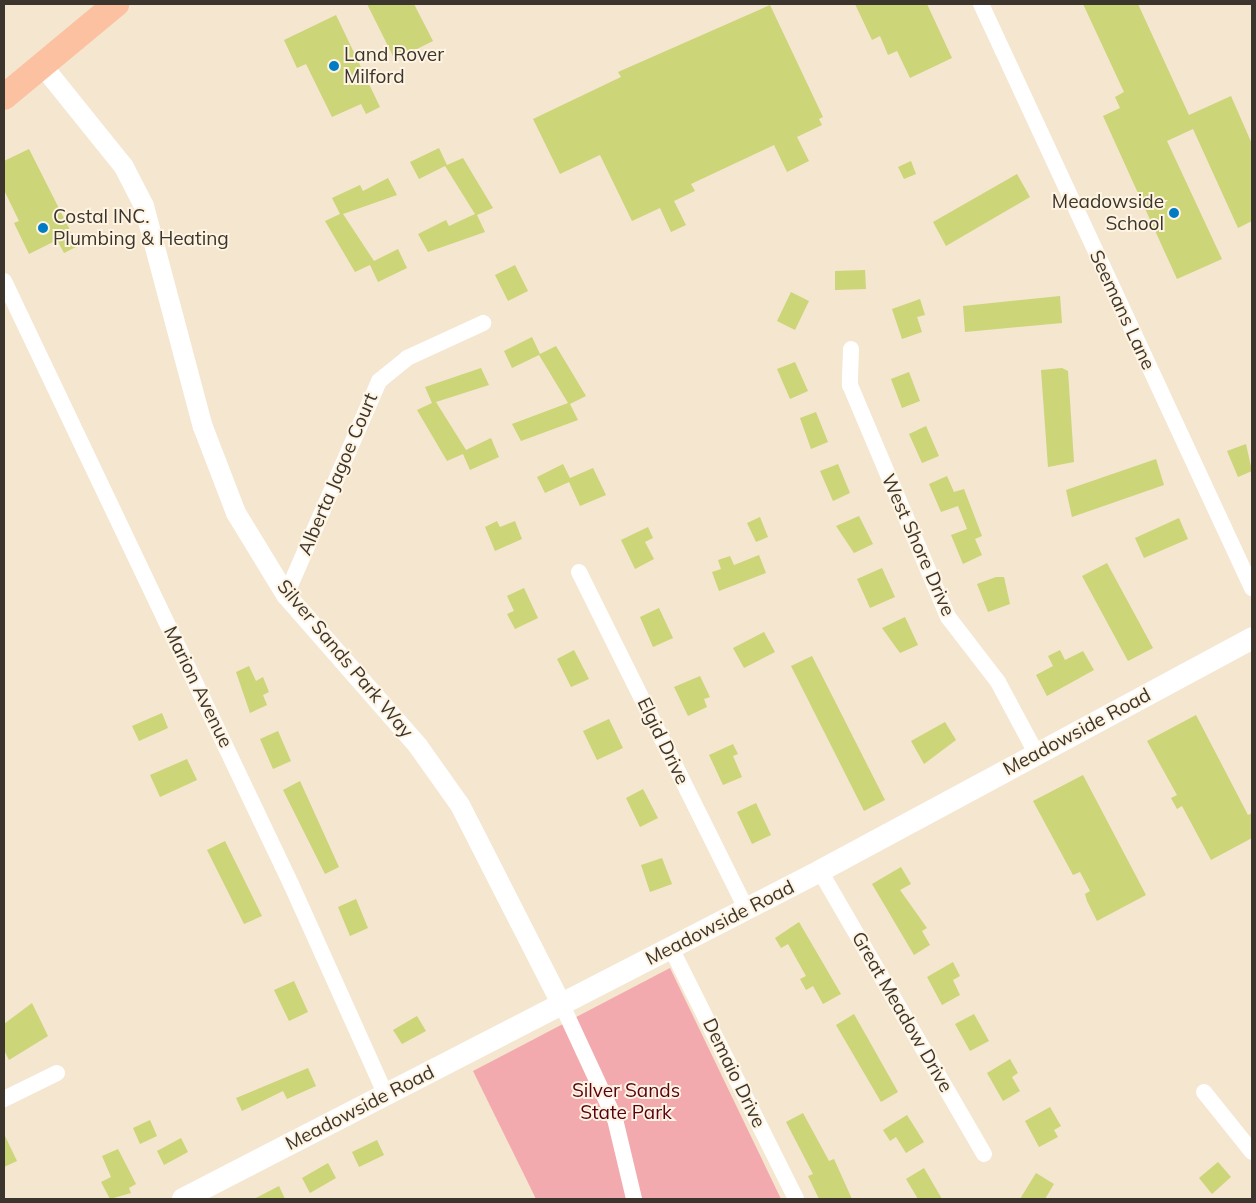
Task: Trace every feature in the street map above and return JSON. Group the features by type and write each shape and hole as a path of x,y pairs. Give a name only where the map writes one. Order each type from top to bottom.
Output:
{"main road":[{"path":"4,97 116,4"},
{"name":"Meadowside Road","path":"183,1199 820,871 1252,638"}],"street":[{"name":"Seemans Lane","path":"981,4 1252,588"},
{"name":"Silver Sands Park Way","path":"42,65 124,167 144,206 215,465 236,513 286,595 444,780 562,1005 615,1119 634,1199"},
{"name":"Marion Avenue","path":"4,282 292,884 386,1095"},
{"name":"Alberta Jagoe Court","path":"286,595 376,386 407,358 483,323"},
{"name":"West Shore Drive","path":"851,349 850,385 948,617 998,682 1036,753"},
{"name":"Elgid Drive","path":"579,572 746,909"},
{"name":"Great Meadow Drive","path":"820,871 984,1154"},
{"name":"Demaio Drive","path":"672,948 796,1199"},
{"path":"4,1099 57,1073"},
{"path":"1204,1092 1252,1152"}],"green space":[{"name":"Silver Sands State Park","path":"670,968 781,1199 536,1199 473,1071"}],"building":[{"path":"367,4 414,4 433,41 395,60"},
{"path":"855,4 927,4 952,58 910,78 897,51 888,55 880,36 872,40"},
{"name":"Meadowside School","path":"1083,4 1138,4 1189,115 1231,96 1252,144 1252,221 1238,228 1193,129 1167,141 1222,259 1177,279 1103,116 1120,108 1115,97 1124,92"},
{"path":"770,5 823,117 819,119 822,125 797,137 809,161 787,172 774,145 691,184 695,191 674,201 686,225 671,232 660,208 632,221 600,155 560,174 533,119 621,77 618,72"},
{"name":"Land Rover Milford","path":"336,15 380,107 366,114 361,104 332,117 306,64 297,68 284,40"},
{"path":"439,148 447,165 463,158 493,208 477,215 485,232 428,252 418,234 446,220 449,226 475,214 445,166 419,179 410,162"},
{"path":"29,149 78,246 64,253 57,240 29,254 14,223 19,221 4,190 4,161"},
{"path":"911,161 916,174 904,179 898,167"},
{"path":"1017,174 1030,197 946,246 933,222"},
{"path":"388,178 397,195 343,214 374,261 398,249 407,268 378,282 370,265 355,272 325,221 340,214 332,198 360,185 363,191"},
{"path":"515,265 528,291 508,301 495,275"},
{"path":"865,270 866,289 835,290 835,271"},
{"path":"791,292 809,301 795,330 777,321"},
{"path":"1060,296 1062,323 965,332 963,306"},
{"path":"920,299 925,315 917,317 922,332 902,339 892,309"},
{"path":"532,337 540,354 556,346 586,396 570,404 578,420 521,441 512,424 568,403 539,355 512,368 504,351"},
{"path":"795,362 808,391 790,399 777,369"},
{"path":"481,368 489,385 436,402 466,450 491,438 499,457 470,470 463,454 447,461 417,410 432,403 425,387"},
{"path":"1062,368 1068,371 1074,462 1048,467 1041,370"},
{"path":"909,372 920,401 902,408 891,379"},
{"path":"816,412 828,442 811,449 800,418"},
{"path":"926,426 939,456 922,463 909,434"},
{"path":"1246,444 1252,471 1238,477 1227,451"},
{"path":"1156,459 1164,485 1072,517 1066,490"},
{"path":"563,464 570,478 593,468 606,495 580,506 569,482 545,493 537,477"},
{"path":"838,464 850,493 833,501 820,471"},
{"path":"947,476 954,492 964,489 982,536 975,539 982,555 963,564 951,535 967,529 958,506 941,512 929,484"},
{"path":"859,516 873,544 854,553 836,526"},
{"path":"760,517 768,537 756,542 747,523"},
{"path":"1179,518 1188,539 1144,558 1135,538"},
{"path":"497,521 500,527 515,521 522,539 495,551 485,527"},
{"path":"648,527 653,538 645,542 654,559 635,569 621,540"},
{"path":"759,555 766,573 719,591 712,572 721,569 718,560 730,556 734,565"},
{"path":"1107,563 1153,648 1128,661 1082,576"},
{"path":"882,568 895,597 870,608 857,579"},
{"path":"996,577 1004,577 1010,604 988,612 977,584"},
{"path":"524,588 538,618 515,629 507,614 514,611 507,596"},
{"path":"659,608 673,638 653,647 640,617"},
{"path":"905,617 918,645 900,653 882,628"},
{"path":"764,632 775,652 744,668 733,648"},
{"path":"574,650 589,679 571,687 557,659"},
{"path":"1060,650 1065,660 1083,651 1094,670 1047,696 1036,675 1053,666 1048,656"},
{"path":"812,656 885,800 864,811 791,666"},
{"path":"249,666 256,681 263,677 269,692 263,695 267,705 250,713 236,672"},
{"path":"700,676 710,697 704,699 707,707 688,716 674,687"},
{"path":"162,713 168,728 139,741 132,726"},
{"path":"1196,715 1248,815 1252,813 1252,838 1211,860 1182,806 1177,809 1171,798 1177,795 1147,741"},
{"path":"609,719 623,748 597,760 583,731"},
{"path":"945,722 956,740 924,764 911,741"},
{"path":"278,731 291,761 273,769 260,739"},
{"path":"733,744 738,754 733,756 742,777 723,785 709,755"},
{"path":"187,759 197,780 160,797 150,775"},
{"path":"1083,775 1146,895 1097,921 1085,894 1090,891 1080,872 1073,875 1033,801"},
{"path":"300,781 339,867 325,874 283,790"},
{"path":"643,789 658,818 640,827 626,798"},
{"path":"756,803 771,835 752,844 737,812"},
{"path":"225,841 262,916 244,924 207,850"},
{"path":"662,858 672,884 650,892 641,865"},
{"path":"901,867 911,884 900,890 927,928 922,931 930,945 914,955 872,884"},
{"path":"356,899 368,928 350,936 338,907"},
{"path":"799,922 841,994 823,1004 813,986 806,990 800,979 806,976 788,944 781,948 775,938"},
{"path":"953,962 960,976 953,980 960,995 942,1005 927,977"},
{"path":"294,981 308,1012 289,1021 274,990"},
{"path":"32,1003 48,1036 9,1060 4,1050 4,1024"},
{"path":"854,1014 898,1092 881,1102 836,1025"},
{"path":"974,1014 989,1041 970,1051 955,1024"},
{"path":"417,1016 426,1031 402,1044 393,1030"},
{"path":"1010,1059 1018,1073 1012,1077 1020,1091 1003,1101 987,1073"},
{"path":"308,1068 316,1086 287,1099 283,1091 242,1111 236,1098"},
{"path":"1050,1107 1061,1126 1054,1130 1058,1137 1039,1147 1025,1121"},
{"path":"803,1113 829,1161 834,1159 852,1199 819,1199 808,1176 813,1174 786,1122"},
{"path":"907,1115 924,1142 906,1153 896,1137 890,1141 883,1130"},
{"path":"150,1120 157,1136 140,1144 133,1128"},
{"path":"4,1134 17,1161 4,1167"},
{"path":"181,1138 188,1152 164,1165 157,1151"},
{"path":"377,1140 384,1155 359,1167 352,1152"},
{"path":"118,1149 136,1184 129,1188 131,1193 110,1199 101,1182 111,1177 102,1156"},
{"path":"1218,1162 1231,1177 1212,1194 1199,1178"},
{"path":"328,1163 336,1178 310,1193 302,1178"},
{"path":"924,1168 942,1199 918,1199 906,1179"},
{"path":"1036,1173 1054,1184 1045,1199 1020,1199"},
{"path":"279,1186 285,1199 254,1199"}],"place":[{"name":"Land Rover Milford","path":"334,66"},
{"name":"Meadowside School","path":"1174,213"},
{"name":"Costal INC. Plumbing & Heating","path":"43,228"}]}
